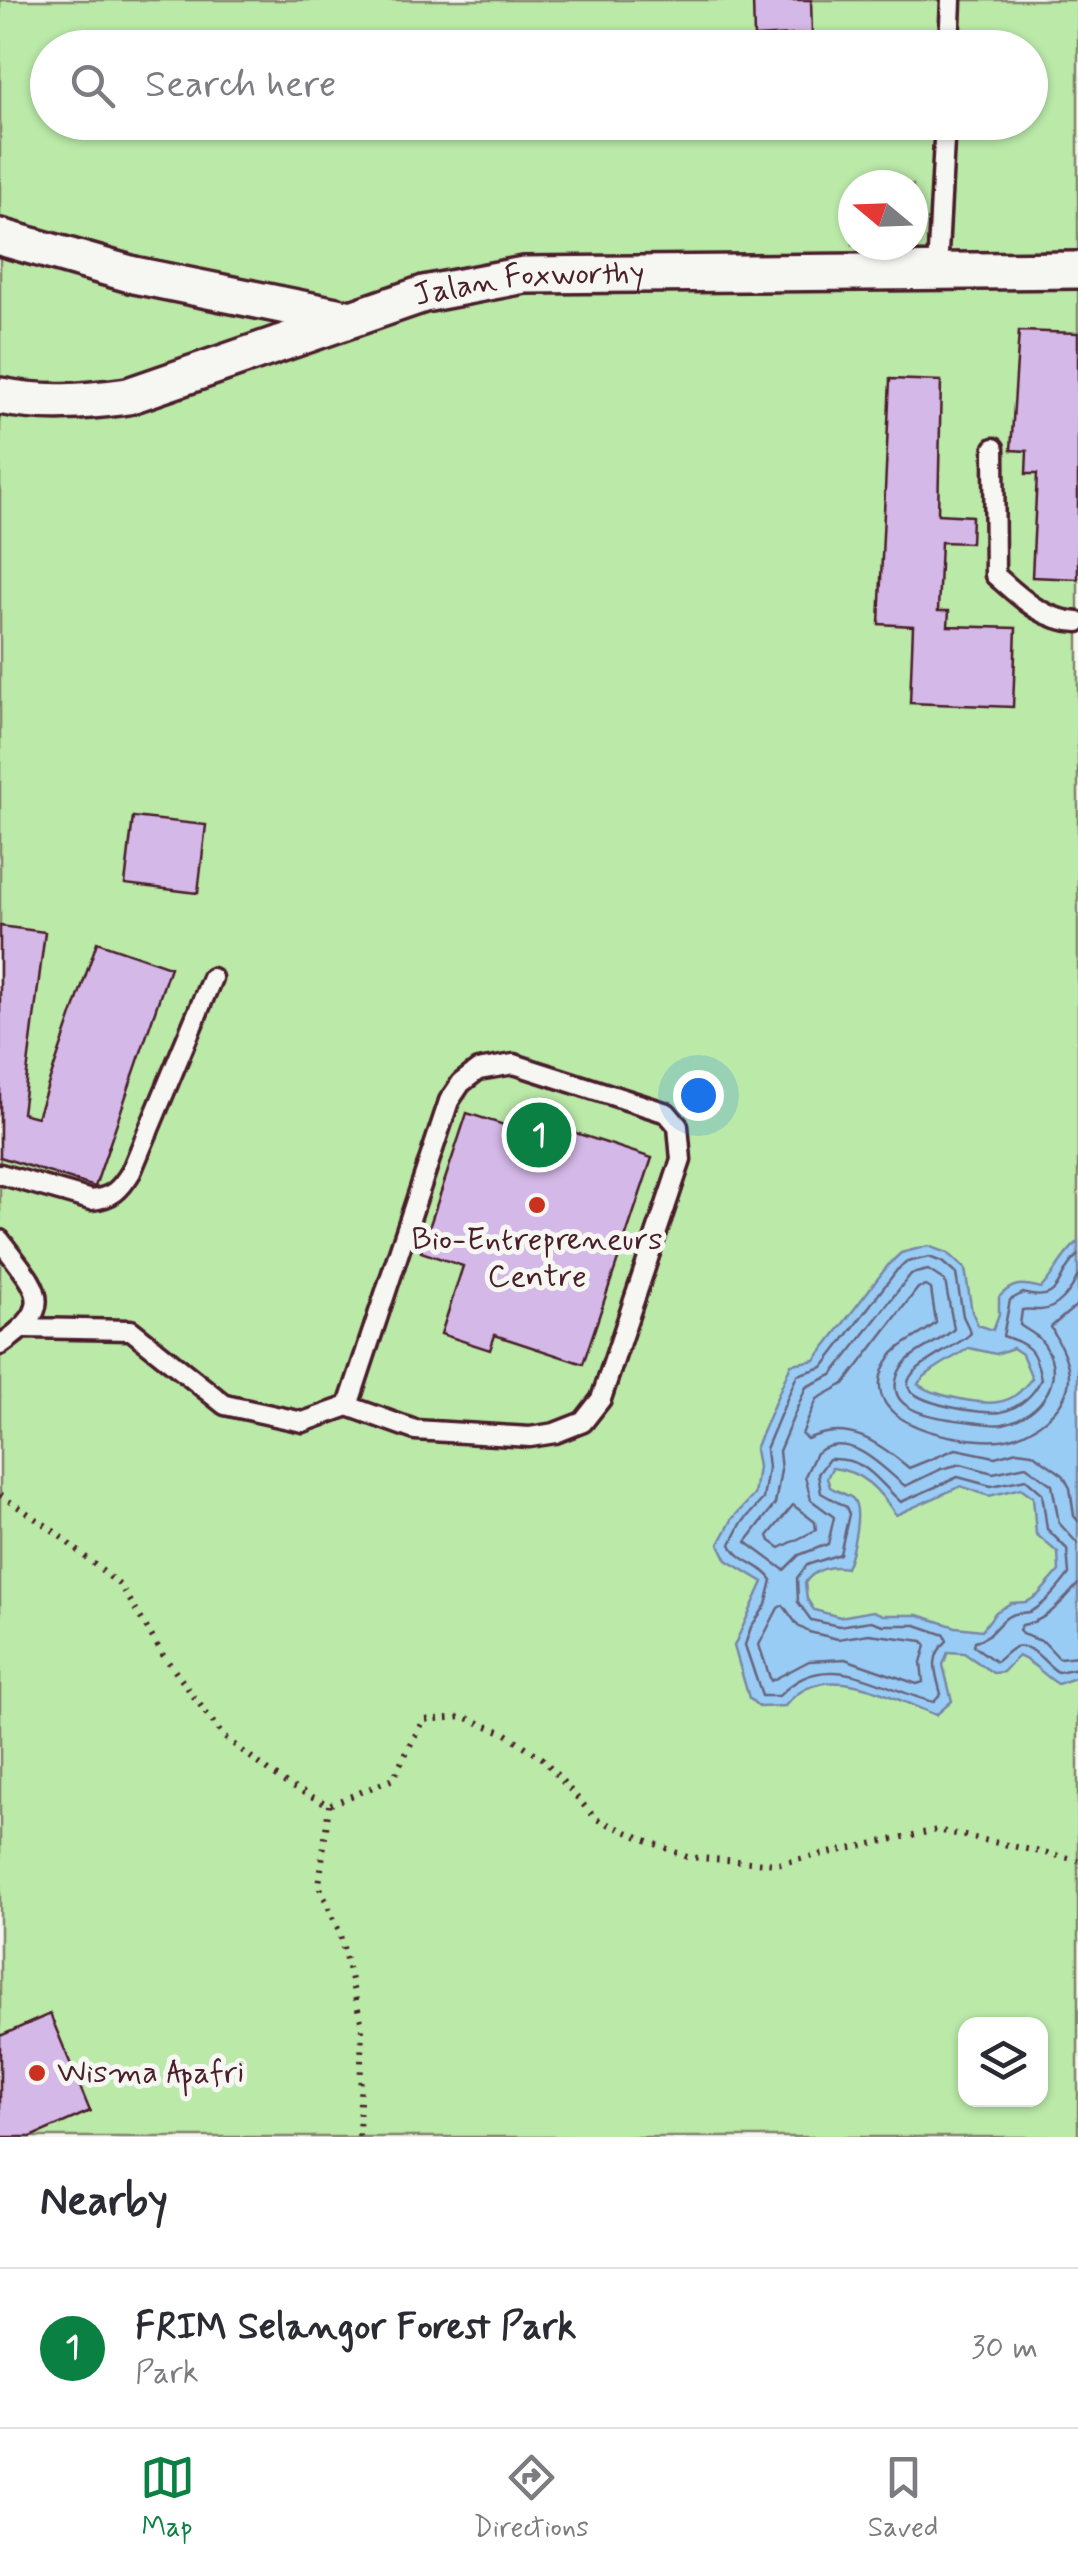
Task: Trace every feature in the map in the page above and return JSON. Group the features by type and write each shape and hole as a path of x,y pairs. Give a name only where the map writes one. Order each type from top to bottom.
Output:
{"street":[{"path":"0,237 134,276 352,319"},
{"name":"Jalan Foxworthy","path":"0,396 24,401 82,402 128,396 424,294 524,275 1078,270"}],"lane":[{"path":"950,30 951,0"},
{"path":"937,271 944,140"},
{"path":"994,448 995,575 1034,610 1078,622"},
{"path":"0,1174 91,1200 106,1199 120,1190 212,978"},
{"path":"26,1328 131,1330 225,1405 303,1422 348,1406 416,1430 530,1437 554,1433 583,1422 600,1399 681,1160 678,1126 667,1113 514,1064 478,1070 461,1084 449,1101 348,1406"},
{"path":"0,1240 34,1288 38,1303 26,1328 0,1346"}],"path":[{"path":"0,1495 50,1528 122,1587 163,1656 224,1737 288,1785 329,1805 394,1778 423,1720 464,1717 505,1733 542,1758 596,1819 686,1857 777,1864 937,1830 1078,1860"},
{"path":"329,1805 319,1884 339,1932 362,2025 359,2137"}],"green space":[{"path":"0,0 1078,0 1078,2137 0,2137"}],"water":[{"path":"1078,1242 1078,1677 1058,1684 1018,1656 1003,1672 993,1673 964,1653 948,1652 943,1665 952,1701 936,1715 877,1691 837,1683 818,1684 785,1706 759,1707 749,1698 734,1646 763,1582 727,1560 719,1544 733,1518 754,1495 758,1467 755,1449 791,1364 815,1360 901,1253 928,1246 947,1253 965,1269 978,1325 993,1330 999,1314 999,1297 1018,1285 1041,1288","holes":["969,1348 996,1354 1013,1348 1022,1354 1032,1378 1013,1396 990,1403 944,1395 918,1384","832,1468 853,1473 869,1483 896,1515 961,1486 989,1496 1021,1488 1033,1497 1036,1534 1058,1553 1059,1571 1038,1595 996,1612 982,1630 956,1627 918,1615 883,1615 873,1611 840,1617 814,1610 807,1599 805,1583 823,1569 846,1568 856,1532 855,1503 830,1487 827,1478"]}],"building":[{"path":"753,0 811,0 812,30 754,30"},
{"path":"1019,331 1078,333 1078,579 1032,577 1037,474 1026,474 1027,451 1011,450"},
{"path":"890,379 941,381 938,514 972,516 971,543 941,542 938,611 949,611 948,626 1016,628 1013,707 910,703 913,626 879,624"},
{"path":"133,817 206,825 198,893 125,884"},
{"path":"0,926 45,932 22,1113 37,1117 97,942 170,967 95,1187 0,1157"},
{"name":"Bio-Entrepreneurs Centre","path":"512,1112 652,1158 583,1364 495,1335 490,1350 441,1334 463,1266 421,1252 467,1113 507,1126"},
{"name":"Wisma Apafri","path":"50,2014 90,2111 31,2137 0,2137 0,2036"}],"place":[{"name":"FRIM Selangor Forest Park","path":"539,1135"},
{"name":"Bio-Entrepreneurs Centre","path":"537,1205"},
{"name":"Wisma Apafri","path":"37,2073"}]}
